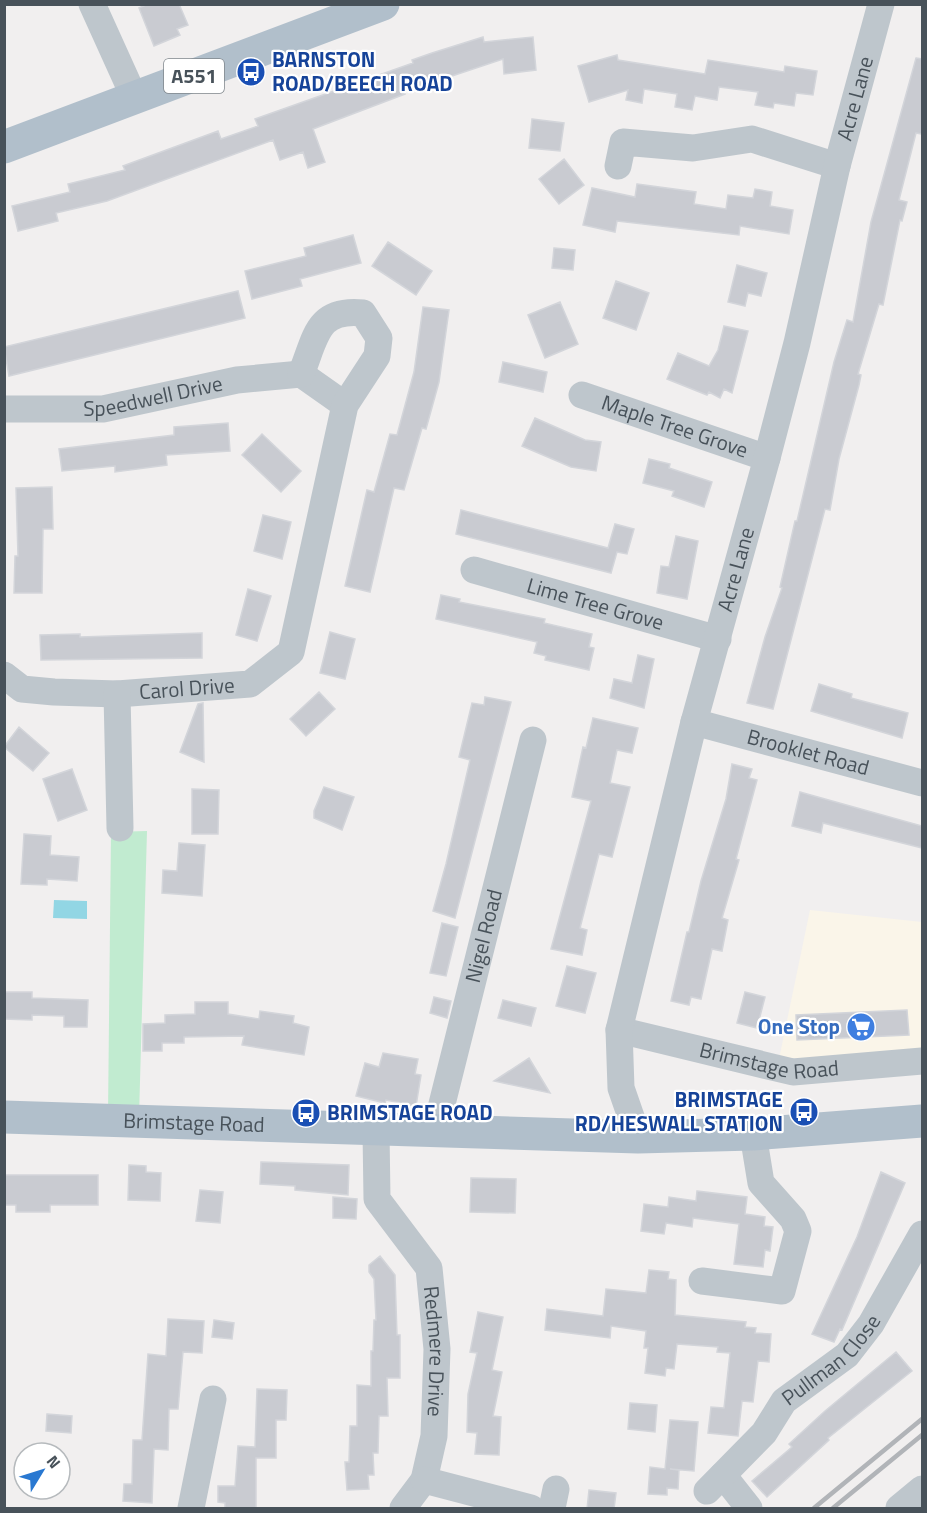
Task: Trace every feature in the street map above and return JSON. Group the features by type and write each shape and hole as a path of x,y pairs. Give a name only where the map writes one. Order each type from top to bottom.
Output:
{"main road":[{"name":"A551","path":"4,147 383,4"},
{"name":"Brimstage Road","path":"4,1118 376,1131 638,1137 753,1134 922,1121"}],"street":[{"path":"92,4 135,99"},
{"name":"Acre Lane","path":"638,1137 621,1088 619,1030 694,722 797,343 837,166 881,4"},
{"path":"618,166 622,142 693,148 752,139 837,166"},
{"path":"349,311 363,313 379,338 377,356 359,388 345,405 301,374 321,327 332,315 349,311"},
{"name":"Speedwell Drive","path":"4,410 104,409 237,380 301,374"},
{"name":"Maple Tree Grove","path":"582,395 767,458"},
{"name":"Carol Drive","path":"4,675 22,688 54,693 117,694 250,684 291,652 345,405"},
{"name":"Lime Tree Grove","path":"474,570 718,639"},
{"path":"117,694 120,828"},
{"name":"Brooklet Road","path":"694,722 922,783"},
{"name":"Nigel Road","path":"435,1132 533,740"},
{"name":"Brimstage Road","path":"619,1030 793,1072 922,1061"},
{"name":"Redmere Drive","path":"376,1131 377,1199 429,1269 437,1349 434,1436 424,1480 403,1509"},
{"path":"702,1281 782,1291 798,1231 789,1214 761,1183 753,1134"},
{"name":"Pullman Close","path":"749,1509 715,1483 764,1433 784,1401 847,1355 871,1324 922,1234"},
{"path":"190,1509 213,1399"},
{"path":"424,1480 531,1509"},
{"path":"899,1509 922,1489"}],"shaded area":[{"path":"810,910 922,922 922,1054 779,1059"}],"green space":[{"path":"147,831 139,1117 108,1115 111,832"}],"water":[{"path":"54,900 87,901 87,919 53,918"}],"building":[{"path":"148,4 179,4 188,25 177,29 180,35 154,46 139,8"},
{"path":"483,37 484,42 533,37 536,70 504,74 503,59 404,92 405,94 313,129 325,162 308,168 303,152 280,160 273,140 107,201 56,213 58,221 18,231 12,206 70,192 68,184 125,170 123,166 218,131 221,139 258,126 255,119 413,63 412,60"},
{"path":"617,55 618,60 705,74 708,60 784,72 785,66 817,71 813,95 796,93 794,106 774,103 773,108 755,105 758,92 719,87 717,100 695,96 692,110 675,107 677,94 644,89 642,103 626,100 628,90 589,102 578,66"},
{"path":"916,58 922,59 922,134 916,133 899,200 907,202 902,221 900,220 883,305 879,304 858,374 861,375 859,385 839,459 830,510 825,509 773,709 747,703 765,637 782,588 780,587 795,521 797,521 834,362 847,320 853,322 871,222"},
{"path":"532,119 564,123 560,151 529,148"},
{"path":"564,159 584,185 559,204 539,179"},
{"path":"637,184 696,192 694,204 726,209 728,195 753,198 755,189 772,192 770,206 793,210 789,234 740,226 739,235 617,221 615,232 583,225 592,188 635,197"},
{"path":"353,235 361,263 300,279 302,286 252,299 245,271 306,256 304,248"},
{"path":"388,242 432,271 416,295 372,266"},
{"path":"554,248 575,250 573,270 552,268"},
{"path":"737,265 767,273 761,296 748,293 745,306 728,302"},
{"path":"616,281 649,293 636,330 603,318"},
{"path":"238,291 245,318 9,376 4,347"},
{"path":"560,302 578,344 545,358 528,315"},
{"path":"423,307 449,310 439,382 426,429 422,428 404,490 394,488 370,592 345,586 367,490 374,492 390,434 397,435 414,372"},
{"path":"724,326 748,331 732,393 724,389 720,398 709,392 707,395 667,379 678,353 709,366 718,350"},
{"path":"503,362 547,372 543,392 499,382"},
{"path":"535,418 585,440 601,442 596,471 571,467 522,446"},
{"path":"228,423 230,451 166,455 167,465 115,472 115,466 62,471 59,449 174,435 174,427"},
{"path":"262,434 301,471 281,492 242,455"},
{"path":"649,459 670,464 669,468 712,482 704,507 672,496 674,491 643,483"},
{"path":"52,487 53,529 43,529 42,593 14,593 15,556 18,556 16,488"},
{"path":"461,510 608,548 615,524 634,529 627,554 617,552 611,573 456,534"},
{"path":"263,515 291,522 282,559 254,551"},
{"path":"676,536 698,541 687,599 657,593 661,566 669,567"},
{"path":"248,589 271,596 257,641 236,635"},
{"path":"441,595 460,599 459,602 545,619 544,623 592,634 589,647 594,648 589,670 545,660 546,656 534,653 537,642 436,619"},
{"path":"330,632 355,639 345,679 320,673"},
{"path":"202,633 202,658 41,660 40,635 80,634 80,637"},
{"path":"638,655 654,659 644,708 610,698 614,679 632,683"},
{"path":"819,684 852,694 851,698 908,713 902,738 811,711"},
{"path":"319,692 335,709 306,736 290,719"},
{"path":"485,697 511,702 455,918 433,911 470,760 459,757 472,703 484,705"},
{"path":"203,703 204,762 180,752 198,704"},
{"path":"593,718 638,728 632,753 617,750 610,783 630,787 612,857 599,854 580,928 587,930 582,955 551,949 591,801 572,797 583,747 586,748"},
{"path":"19,727 49,753 33,771 4,747"},
{"path":"732,764 752,769 749,778 757,780 736,859 739,860 722,918 728,920 722,951 712,949 701,999 691,997 689,1005 671,1001 687,932 689,932 701,881 726,799"},
{"path":"72,769 87,810 58,821 43,779"},
{"path":"324,787 354,797 342,830 314,818 314,811"},
{"path":"192,789 219,790 218,834 192,834"},
{"path":"800,792 922,826 922,848 823,823 821,833 792,826"},
{"path":"24,834 51,836 50,855 79,857 77,881 47,879 47,885 21,884"},
{"path":"179,843 205,845 202,896 162,893 163,870 177,871"},
{"path":"442,923 458,927 446,976 430,973"},
{"path":"567,966 596,973 585,1013 556,1006"},
{"path":"4,992 32,992 32,998 88,1000 87,1027 64,1027 64,1016 32,1015 32,1020 4,1019"},
{"path":"745,992 765,997 757,1028 737,1023"},
{"path":"434,997 451,1001 447,1018 430,1013"},
{"path":"503,1000 536,1008 531,1026 498,1018"},
{"path":"195,1002 228,1002 228,1014 259,1019 260,1011 294,1016 293,1023 309,1027 304,1055 242,1045 244,1036 184,1037 184,1043 162,1043 162,1051 143,1051 143,1024 165,1023 165,1015 195,1014"},
{"path":"907,1010 909,1035 797,1040 796,1015"},
{"path":"383,1053 418,1059 415,1074 421,1075 416,1106 386,1100 385,1103 356,1096 365,1063 379,1067"},
{"path":"529,1058 550,1093 494,1081"},
{"path":"261,1162 349,1165 348,1195 295,1190 295,1186 260,1184"},
{"path":"129,1165 146,1166 146,1172 161,1173 160,1201 128,1200"},
{"path":"881,1172 905,1183 842,1330 840,1329 834,1342 812,1334 857,1237"},
{"path":"4,1175 98,1175 98,1205 50,1205 50,1212 16,1212 16,1205 4,1205"},
{"path":"471,1178 516,1179 515,1213 470,1212"},
{"path":"200,1190 223,1192 220,1223 196,1221"},
{"path":"697,1191 747,1197 745,1214 765,1217 764,1226 773,1227 770,1251 765,1250 763,1267 734,1264 739,1224 693,1218 692,1227 666,1223 664,1234 641,1231 644,1204 668,1207 669,1197 696,1201"},
{"path":"333,1197 357,1199 356,1219 333,1218"},
{"path":"380,1256 395,1275 397,1335 400,1335 400,1378 387,1378 388,1416 379,1416 378,1453 373,1453 374,1475 368,1475 369,1489 347,1490 345,1462 349,1462 350,1426 357,1426 357,1385 371,1386 371,1351 373,1351 374,1320 376,1320 374,1279 369,1272 369,1265"},
{"path":"649,1270 669,1272 668,1279 676,1280 675,1315 746,1322 745,1327 756,1328 755,1333 771,1334 769,1362 758,1361 753,1402 742,1401 738,1436 708,1433 711,1407 724,1408 730,1353 717,1352 718,1347 677,1344 674,1369 666,1368 665,1376 645,1373 648,1348 644,1348 646,1331 611,1326 610,1338 545,1330 547,1309 603,1316 606,1289 646,1293"},
{"path":"478,1312 503,1317 492,1370 502,1372 493,1416 501,1417 499,1455 475,1454 477,1433 467,1432 468,1394 477,1353 470,1352"},
{"path":"168,1319 204,1321 202,1353 183,1352 178,1409 169,1409 168,1450 154,1449 152,1503 123,1501 124,1484 132,1484 133,1440 142,1440 148,1354 166,1356"},
{"path":"214,1320 234,1323 232,1339 212,1337"},
{"path":"896,1352 912,1371 828,1438 829,1440 767,1497 752,1481 792,1447 789,1444 825,1411"},
{"path":"257,1389 287,1390 286,1420 276,1420 276,1458 256,1458 256,1509 225,1509 225,1503 218,1502 218,1486 235,1486 238,1446 255,1447"},
{"path":"630,1403 657,1405 655,1432 628,1429"},
{"path":"47,1414 72,1416 71,1433 46,1431"},
{"path":"670,1420 698,1422 694,1471 670,1469 679,1470 678,1489 667,1488 667,1495 648,1494 650,1467 665,1469"},
{"path":"589,1490 616,1493 614,1509 587,1509"}],"railway":[{"path":"814,1508 922,1419"},
{"path":"833,1508 922,1435"}],"place":[{"name":"BARNSTON ROAD/BEECH ROAD","path":"251,72"},
{"name":"One Stop","path":"861,1027"},
{"name":"BRIMSTAGE RD/HESWALL STATION","path":"804,1112"},
{"name":"BRIMSTAGE ROAD","path":"306,1113"}]}
